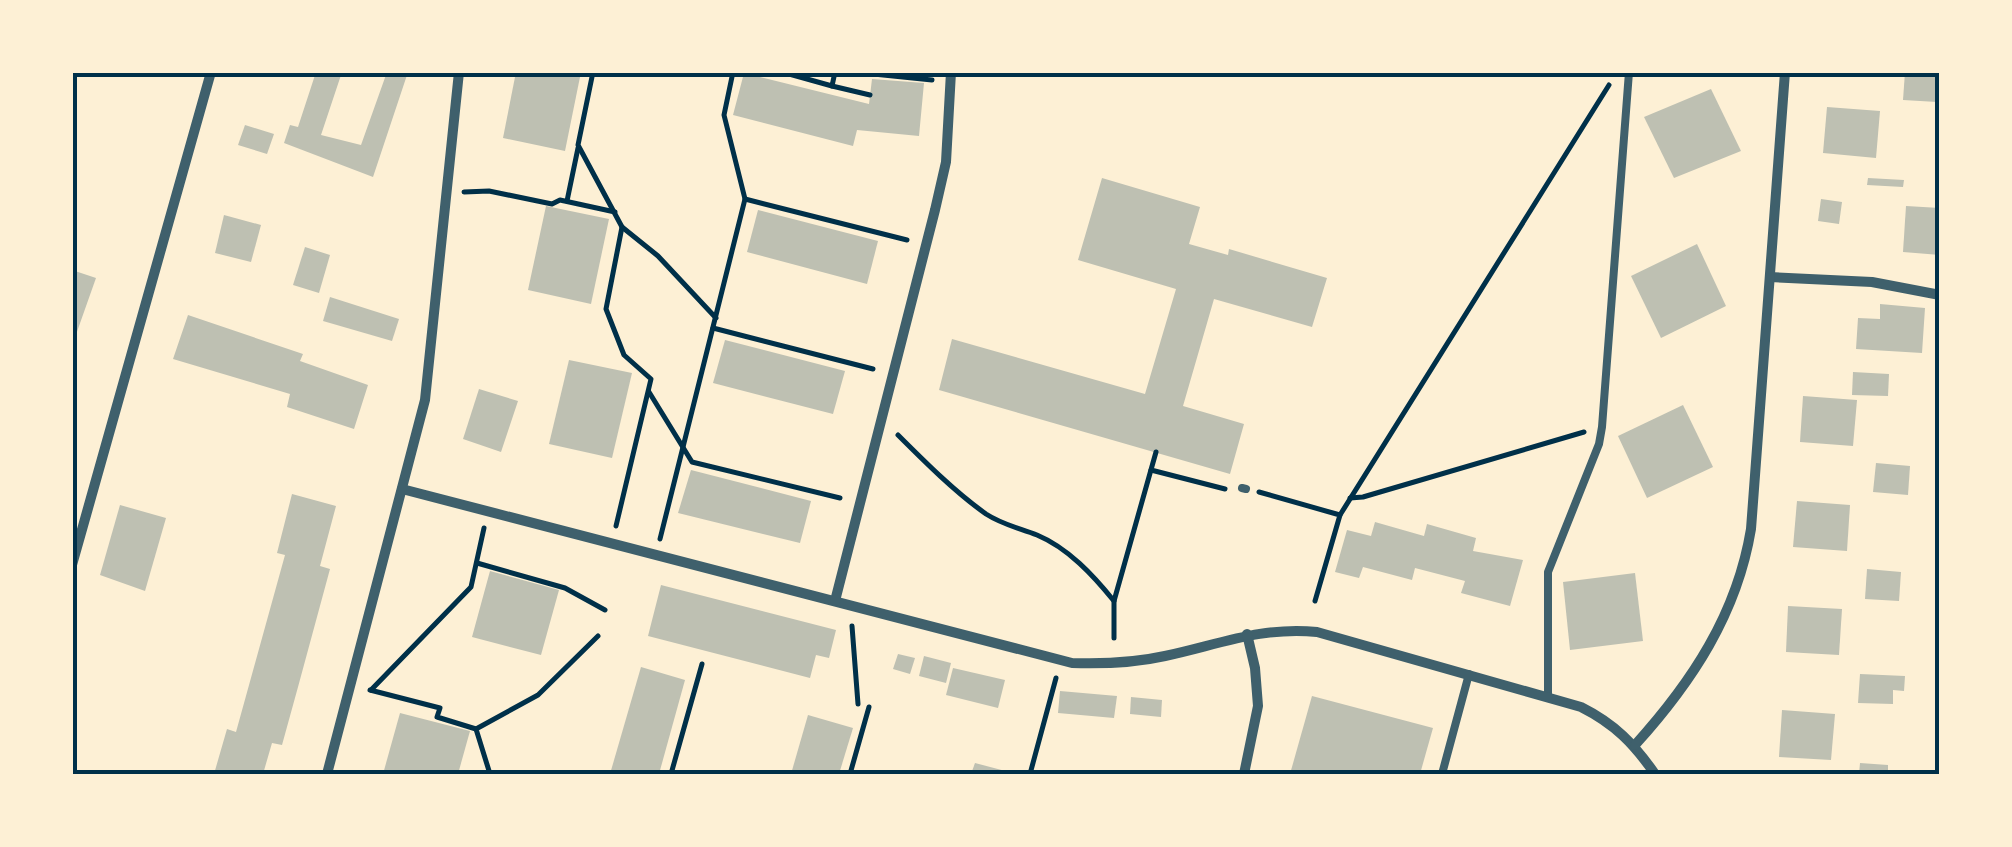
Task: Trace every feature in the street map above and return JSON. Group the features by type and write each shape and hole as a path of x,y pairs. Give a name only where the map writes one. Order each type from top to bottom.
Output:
{"street":[{"path":"72,564 211,72"},
{"path":"327,774 424,400 458,72"},
{"path":"835,600 946,162 951,72"},
{"path":"1635,746 1684,688 1718,631 1745,567 1786,72"},
{"path":"1770,277 1872,282 1940,295"},
{"path":"402,489 1072,663 1102,664 1165,656 1247,634 1287,628 1318,632 1548,696 1600,716 1635,746 1654,774"},
{"path":"1244,774 1258,706 1247,634"}],"lane":[{"path":"1548,696 1548,572 1599,444 1602,427 1628,72"},
{"path":"1442,774 1469,674"}],"path":[{"path":"567,202 593,72"},
{"path":"659,540 745,199 724,114 733,72"},
{"path":"782,72 870,95"},
{"path":"832,86 834,72"},
{"path":"854,72 932,80 932,72"},
{"path":"1315,601 1340,514 1617,72"},
{"path":"578,146 622,227 658,256 716,318"},
{"path":"464,192 490,191 552,204 560,200 615,212"},
{"path":"745,199 907,240 911,224"},
{"path":"622,227 606,309 624,355 652,379 615,529 630,532"},
{"path":"714,328 873,369 869,386"},
{"path":"648,392 692,462 840,498"},
{"path":"882,419 984,512 1010,528 1060,546 1097,580 1114,602"},
{"path":"1350,498 1602,427"},
{"path":"1114,638 1114,602 1156,452"},
{"path":"1151,470 1221,490 1244,488 1340,514"},
{"path":"484,528 471,587 368,690 440,708 438,717 476,729 538,695 598,636"},
{"path":"644,536 677,545"},
{"path":"477,563 566,588 605,610"},
{"path":"852,626 858,704"},
{"path":"671,774 702,664"},
{"path":"1030,774 1056,678"},
{"path":"850,774 870,707"},
{"path":"476,729 490,774"}],"building":[{"path":"316,72 341,75 321,135 361,145 387,72 408,72 373,177 284,143 290,125 298,127"},
{"path":"516,72 581,72 565,151 503,138"},
{"path":"1905,72 1940,74 1937,102 1903,100"},
{"path":"744,73 869,104 872,79 924,83 919,136 857,130 853,146 733,115"},
{"path":"1711,89 1741,151 1674,178 1644,117"},
{"path":"1827,107 1880,111 1876,158 1823,153"},
{"path":"245,125 274,134 267,154 238,145"},
{"path":"1102,178 1200,207 1189,244 1228,255 1229,249 1327,278 1312,327 1214,299 1183,406 1244,424 1230,474 939,390 952,339 1145,394 1176,289 1078,260"},
{"path":"1868,178 1904,180 1903,187 1867,185"},
{"path":"1821,199 1842,202 1839,224 1818,221"},
{"path":"546,206 609,219 591,304 528,290"},
{"path":"1906,206 1940,208 1940,255 1903,252"},
{"path":"758,210 878,241 867,284 747,252"},
{"path":"224,215 261,225 251,262 215,253"},
{"path":"1697,244 1726,306 1661,338 1631,276"},
{"path":"305,247 330,255 319,293 293,285"},
{"path":"72,270 96,278 73,343 72,343"},
{"path":"330,297 399,319 392,341 323,321"},
{"path":"1880,304 1925,308 1922,353 1856,349 1858,318 1880,319"},
{"path":"188,315 303,354 300,361 368,385 354,429 287,407 290,394 173,359"},
{"path":"725,340 845,371 833,414 713,383"},
{"path":"569,360 632,373 612,458 549,444"},
{"path":"1853,372 1889,374 1888,396 1852,395"},
{"path":"479,389 518,401 501,452 463,439"},
{"path":"1803,396 1857,400 1853,446 1800,442"},
{"path":"1683,405 1713,467 1647,498 1618,436"},
{"path":"1876,463 1910,466 1908,495 1873,492"},
{"path":"691,470 811,501 800,543 678,513"},
{"path":"292,494 336,506 320,566 330,569 282,745 272,743 263,774 214,774 227,729 236,732 285,555 277,553"},
{"path":"1797,501 1850,505 1847,551 1793,547"},
{"path":"120,505 166,518 145,591 100,575"},
{"path":"1375,522 1424,536 1427,524 1476,538 1473,551 1523,560 1510,606 1461,593 1465,581 1415,568 1412,580 1363,567 1359,578 1335,572 1347,530 1371,536"},
{"path":"1867,569 1901,572 1899,601 1865,599"},
{"path":"490,571 559,590 541,655 472,637"},
{"path":"1635,573 1643,641 1570,650 1563,582"},
{"path":"661,585 836,630 829,658 816,655 810,678 648,636"},
{"path":"1788,606 1842,609 1839,655 1786,652"},
{"path":"898,654 915,658 910,674 893,669"},
{"path":"924,656 951,663 946,683 919,676"},
{"path":"641,667 685,680 659,774 610,774"},
{"path":"953,668 1005,680 998,708 946,695"},
{"path":"1860,674 1905,676 1904,691 1893,690 1893,704 1858,703"},
{"path":"1060,691 1117,696 1114,718 1058,713"},
{"path":"1312,696 1433,728 1420,774 1290,774"},
{"path":"1131,697 1162,700 1161,717 1130,714"},
{"path":"1782,710 1835,714 1831,760 1779,757"},
{"path":"400,713 470,731 458,774 383,774"},
{"path":"808,715 853,728 839,774 791,774"},
{"path":"975,763 1013,773 1013,774 971,774"},
{"path":"1860,763 1888,765 1888,774 1859,774"}]}
